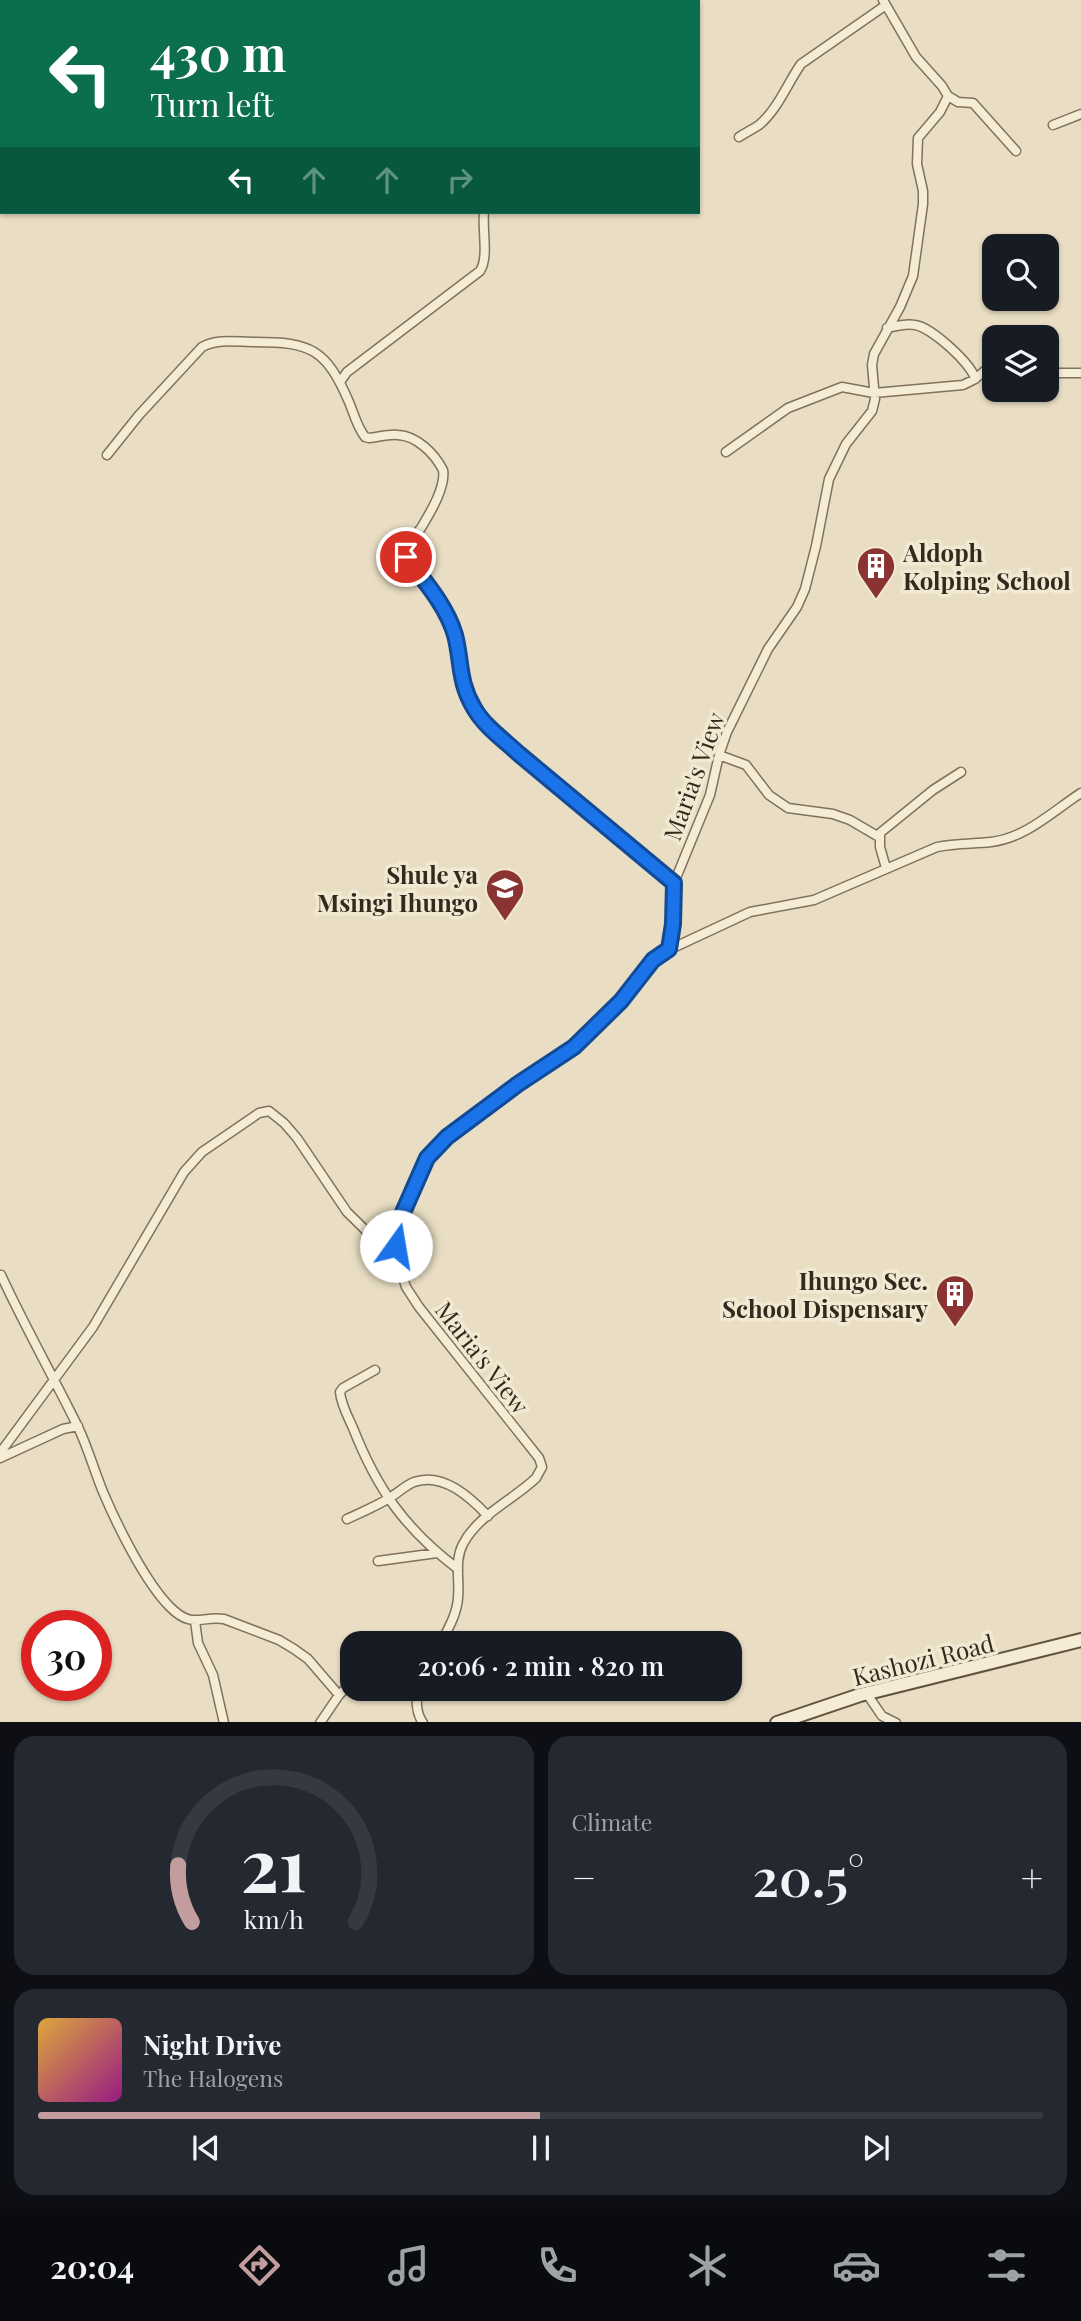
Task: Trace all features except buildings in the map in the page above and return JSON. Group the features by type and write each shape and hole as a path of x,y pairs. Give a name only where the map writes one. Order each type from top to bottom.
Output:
{"main road":[{"name":"Kashozi Road","path":"780,1722 867,1694 1081,1640"}],"street":[{"path":"739,137 757,127 770,113 795,77 799,65 884,3 916,57 948,96 958,102 973,103 1016,151"},
{"name":"Maria's View","path":"447,1631 456,1611 459,1596 458,1569 464,1542 472,1530 541,1472 539,1458 406,1287 396,1246 401,1217 427,1158 447,1137 508,1091 574,1047 621,1001 653,960 669,949 673,924 674,883 710,795 727,732 763,659 797,607 805,589 829,480 846,444 872,411 874,354 913,276 923,204 917,163 918,138 940,112 948,96"},
{"path":"1053,125 1081,114"},
{"path":"340,382 346,372 480,271 485,262 482,231 484,214"},
{"path":"887,328 916,325 933,332 970,366 975,379"},
{"path":"107,455 202,347 214,342 280,342 298,344 318,355 340,382 365,437 400,435 410,438 429,451 443,470 442,484 405,553 452,626 461,679 473,707 519,754 674,883"},
{"path":"726,452 788,408 842,387 874,393 963,385 982,373"},
{"path":"1059,373 1081,373"},
{"path":"719,755 746,765 769,795 788,808 833,814 850,820 879,837"},
{"path":"886,868 880,833 961,772"},
{"path":"669,949 750,912 814,900 937,846 992,842 1016,835 1037,824 1081,793"},
{"path":"0,1453 93,1327 184,1172 202,1152 259,1113 270,1111 284,1123 347,1212 398,1262"},
{"path":"1,1275 78,1426 104,1494 151,1580 170,1606 195,1621 224,1619 279,1640 308,1659 339,1695 321,1722"},
{"path":"375,1370 343,1388 340,1398 388,1499 409,1526 458,1569"},
{"path":"0,1458 63,1429 78,1426"},
{"path":"347,1519 388,1499 412,1483 424,1480 455,1487 472,1499 488,1517"},
{"path":"378,1561 437,1553"},
{"path":"195,1621 198,1643 213,1675 224,1722"},
{"path":"867,1694 882,1716 894,1722"},
{"path":"416,1701 422,1722"}],"place":[{"name":"Aldoph Kolping School","path":"876,600"},
{"name":"Shule ya Msingi Ihungo","path":"505,922"},
{"name":"Ihungo Sec. School Dispensary","path":"955,1328"}],"route":[{"path":"396,1246 401,1217 427,1158 447,1137 518,1084 574,1047 621,1001 653,960 669,949 673,924 674,883 519,754 479,715 461,679 452,626 406,557"}]}
